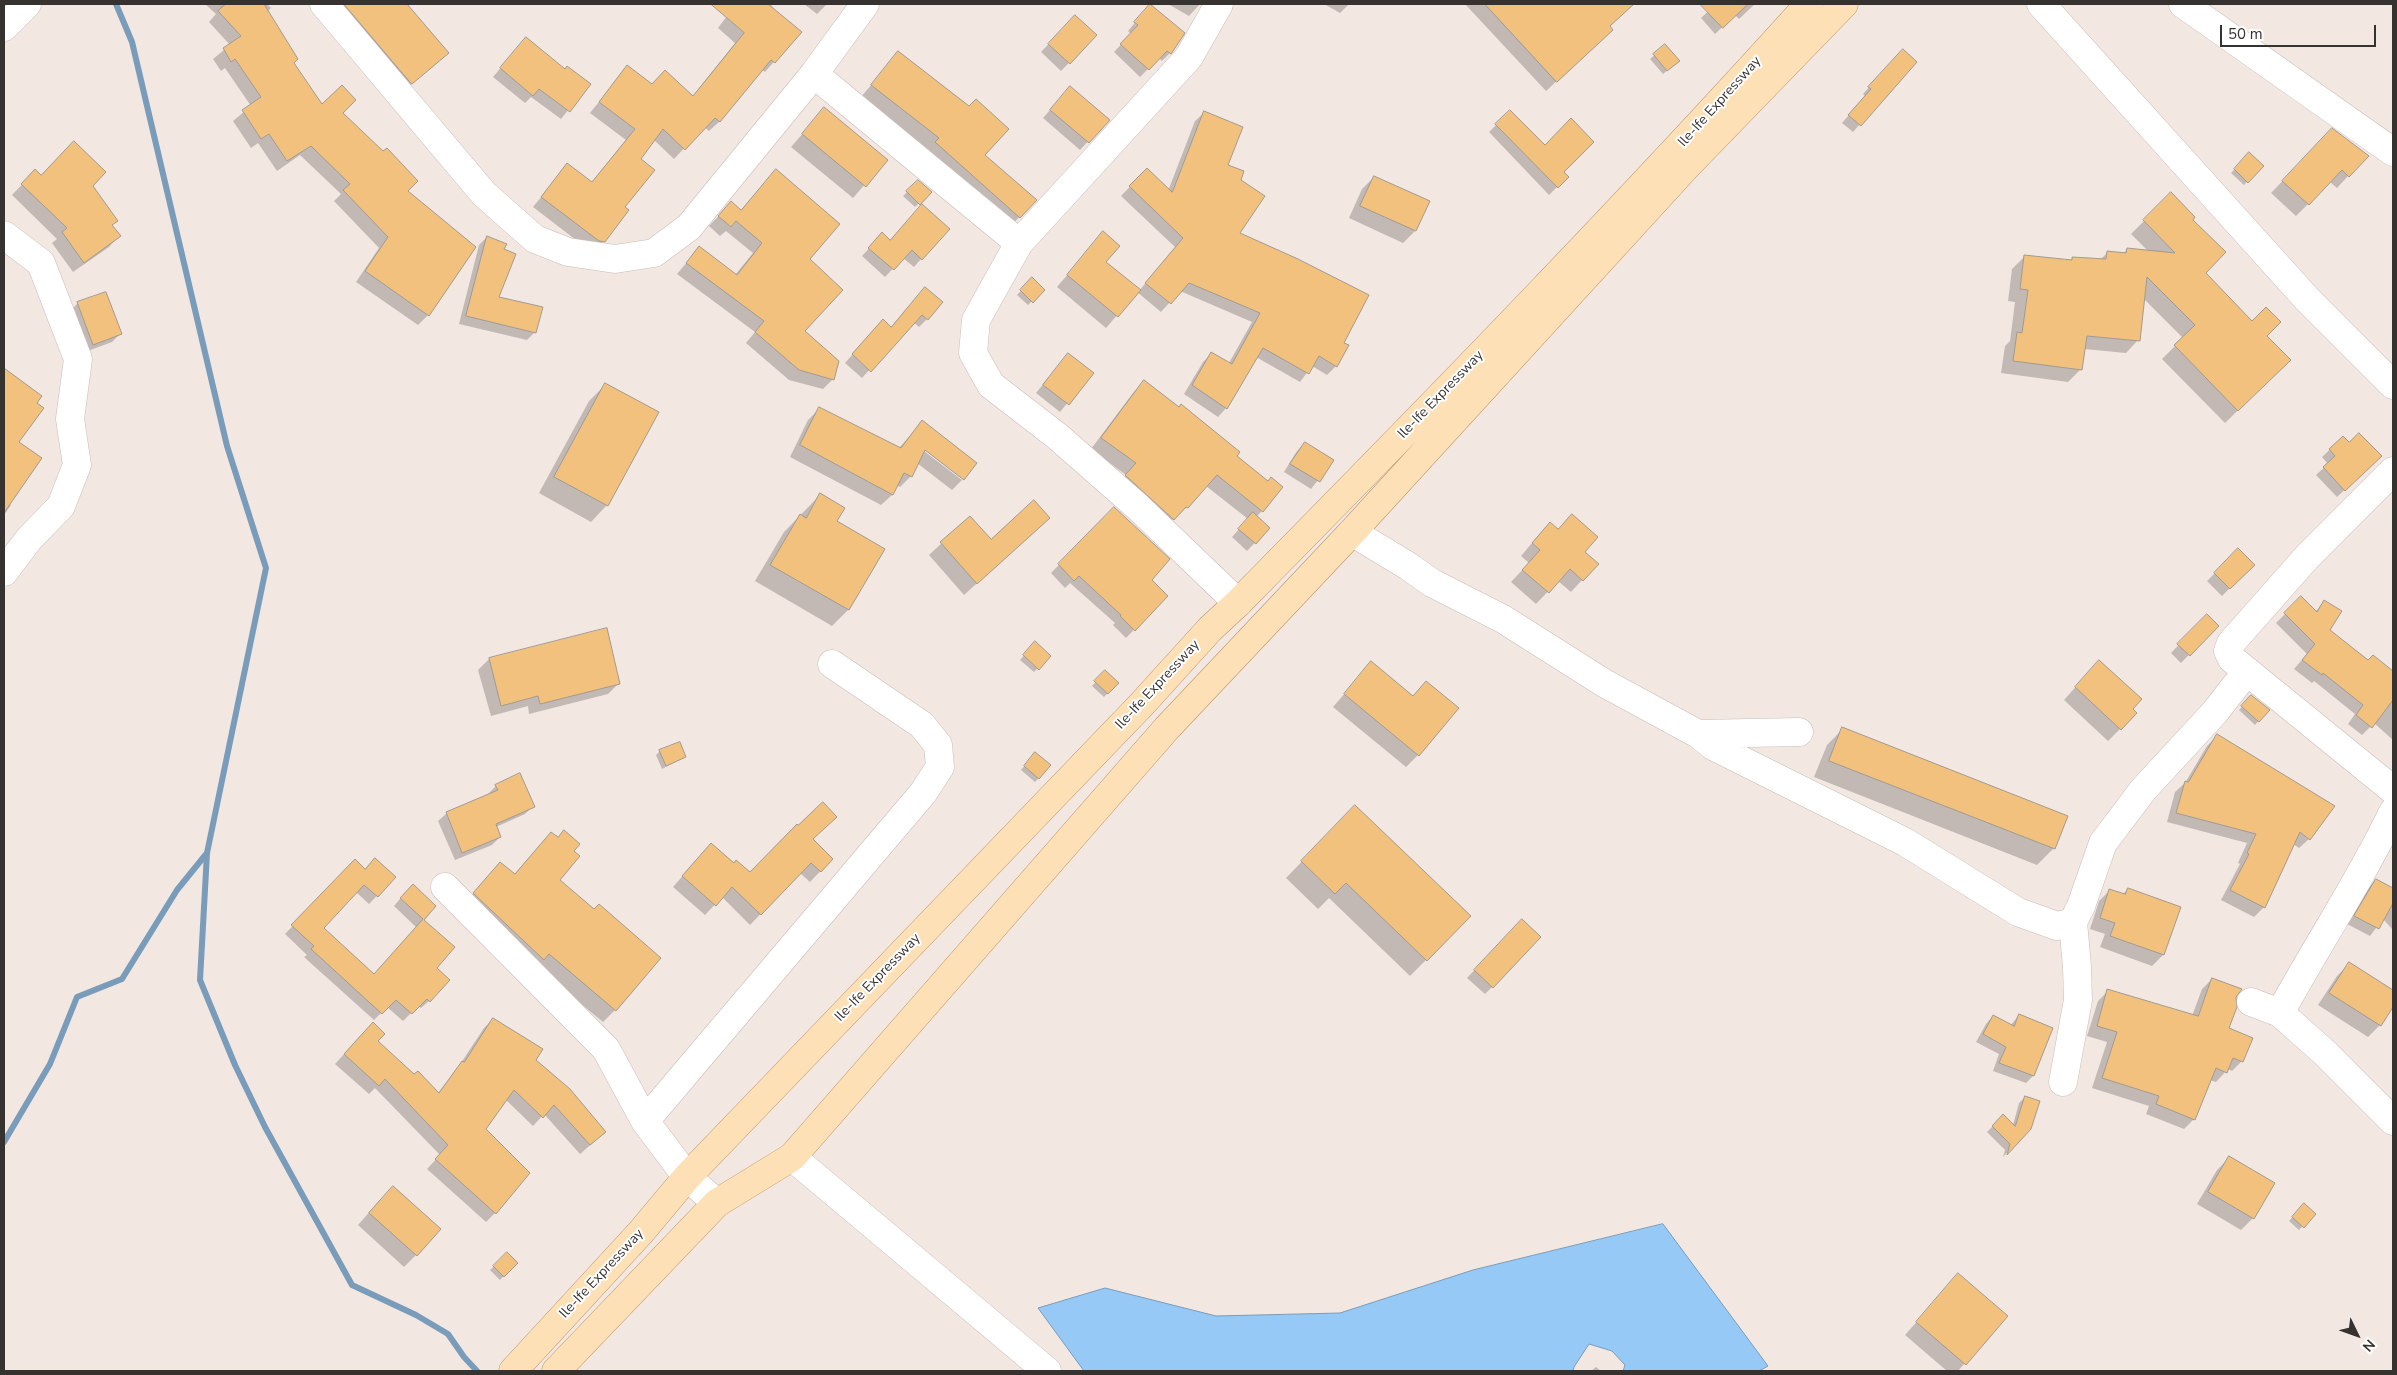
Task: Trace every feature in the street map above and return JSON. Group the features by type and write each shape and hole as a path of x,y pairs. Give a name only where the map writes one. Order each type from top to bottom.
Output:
{"main road":[{"name":"Ile-Ife Expressway","path":"513,1371 641,1232 687,1176 1142,704 1210,629 1238,603 1423,415 1688,138 1808,4"},
{"name":"Ile-Ife Expressway","path":"556,1371 717,1203 792,1157 1167,728 1352,532 1685,168 1844,4"},
{"path":"1210,629 1236,654"},
{"path":"1142,704 1167,728"},
{"path":"641,1232 667,1256"}],"street":[{"path":"4,27 27,4"},
{"path":"324,4 484,194 534,239 568,252 615,259 654,252 689,226 814,74 865,4"},
{"path":"1219,4 1189,57 1019,243 976,320 974,353 991,385 1057,436 1138,507 1238,603"},
{"path":"2041,4 2307,299 2393,385"},
{"path":"2183,4 2393,152"},
{"path":"814,74 1019,243"},
{"path":"4,235 41,263 78,359 70,419 77,466 60,506 29,540 4,572"},
{"path":"2393,471 2307,556 2231,644 2228,654 2393,790"},
{"path":"1352,532 1432,583 1503,619 1604,683 1698,734 1713,746 1905,842 2018,912 2057,926 2073,922"},
{"path":"644,1121 917,800 940,767 938,745 922,726 832,664"},
{"path":"2063,1082 2078,1000 2078,967 2073,922 2081,906 2103,843 2143,790 2215,712 2247,671"},
{"path":"1698,734 1799,732"},
{"path":"2280,1013 2316,947 2379,842 2393,812"},
{"path":"445,888 606,1049 644,1121 687,1176 717,1203"},
{"path":"2251,1002 2280,1013 2325,1053 2393,1121"},
{"path":"792,1157 1047,1371"}],"water":[{"path":"1663,1224 1768,1366 1759,1371 1623,1371 1625,1365 1612,1351 1589,1344 1573,1371 1084,1371 1038,1308 1105,1288 1216,1316 1340,1313 1473,1270"}],"building":[{"path":"226,4 264,4 298,59 294,63 322,104 342,85 356,100 343,113 383,151 387,148 418,181 408,191 476,247 429,316 365,271 388,237 343,190 350,184 311,146 287,161 269,134 261,139 242,110 261,97 235,59 231,62 223,48 241,36 218,11"},
{"path":"344,4 407,4 449,53 412,84"},
{"path":"711,4 768,4 802,32 775,63 771,60 720,122 715,118 685,150 663,129 641,159 655,170 625,207 629,210 605,242 599,241 541,197 567,163 592,182 635,129 599,102 627,65 652,84 665,70 693,96 744,33"},
{"path":"1150,4 1185,33 1171,54 1167,51 1149,70 1120,44 1138,25 1134,22"},
{"path":"1485,4 1634,4 1610,26 1613,30 1557,82"},
{"path":"1700,4 1748,4 1723,28"},
{"path":"1075,15 1097,35 1070,64 1048,44"},
{"path":"526,37 565,69 567,66 591,84 570,112 539,89 533,96 500,68"},
{"path":"1665,44 1680,61 1667,71 1653,54"},
{"path":"1903,49 1917,62 1861,126 1848,115 1871,89 1868,87"},
{"path":"898,51 969,106 976,99 1009,129 985,155 1037,200 1020,218 935,142 939,138 871,85"},
{"path":"1070,86 1110,120 1089,143 1050,110"},
{"path":"824,107 888,160 866,187 802,134"},
{"path":"1510,110 1545,145 1571,118 1594,142 1564,172 1569,177 1558,188 1495,124"},
{"path":"1204,111 1243,127 1228,165 1244,171 1241,180 1265,196 1240,233 1298,259 1369,295 1344,343 1349,345 1337,367 1319,356 1309,374 1263,348 1227,409 1192,385 1211,352 1232,364 1260,313 1189,283 1171,304 1145,283 1183,238 1129,186 1147,168 1172,192"},
{"path":"2332,128 2369,156 2349,177 2342,170 2309,205 2282,181"},
{"path":"74,141 106,172 93,186 118,221 112,225 121,236 84,263 62,232 67,228 21,184 35,169 41,175"},
{"path":"2249,152 2264,166 2248,183 2234,169"},
{"path":"776,169 840,224 810,259 843,290 805,331 839,361 834,380 799,370 755,332 764,321 686,263 699,246 737,275 762,243 736,221 731,227 718,216 731,201 741,210"},
{"path":"1374,176 1430,201 1416,231 1360,206"},
{"path":"918,180 932,192 920,205 906,191"},
{"path":"2171,192 2195,217 2193,220 2226,252 2206,273 2252,321 2266,307 2281,322 2267,336 2291,360 2238,411 2174,345 2195,325 2147,277 2140,341 2087,336 2082,370 2013,361 2017,332 2022,333 2028,290 2020,289 2024,255 2072,260 2072,257 2106,259 2107,251 2126,253 2127,248 2175,253 2143,220"},
{"path":"922,204 950,229 922,260 912,250 894,270 868,248 882,232 890,240"},
{"path":"1103,231 1120,246 1106,262 1141,290 1118,317 1067,275"},
{"path":"487,236 507,244 504,249 516,254 499,297 543,307 536,333 466,316"},
{"path":"1032,277 1045,290 1033,303 1020,290"},
{"path":"925,287 943,302 928,320 922,315 871,372 852,354 883,319 891,327"},
{"path":"106,292 122,334 93,345 77,302"},
{"path":"1068,353 1094,373 1069,405 1043,385"},
{"path":"4,368 42,396 37,403 44,408 19,442 42,458 4,513"},
{"path":"1144,380 1179,407 1181,404 1240,452 1237,456 1268,481 1271,477 1283,487 1263,512 1217,475 1188,508 1186,507 1174,520 1125,475 1136,463 1101,438"},
{"path":"605,383 659,412 608,506 554,477"},
{"path":"819,407 901,448 922,420 977,463 964,480 925,450 912,477 904,473 893,495 800,445"},
{"path":"2359,433 2382,456 2345,491 2323,467 2335,456 2329,449 2343,436 2349,442"},
{"path":"1305,442 1334,460 1320,482 1290,464"},
{"path":"820,493 845,508 837,521 885,549 849,610 770,565 800,514 806,518"},
{"path":"1034,500 1050,518 977,584 940,542 970,516 991,539"},
{"path":"1114,507 1170,559 1152,580 1168,596 1135,631 1121,615 1079,576 1074,581 1058,564"},
{"path":"1253,512 1270,528 1256,544 1238,529"},
{"path":"1572,514 1598,537 1585,552 1599,564 1583,581 1570,569 1549,593 1522,570 1540,550 1532,543 1550,522 1558,529"},
{"path":"2238,548 2255,565 2230,589 2214,573"},
{"path":"2301,596 2317,612 2324,600 2342,611 2330,630 2368,660 2373,655 2393,671 2393,700 2372,728 2356,715 2363,705 2323,673 2322,675 2302,660 2315,644 2284,613"},
{"path":"2207,614 2219,626 2190,656 2177,644"},
{"path":"607,628 620,684 540,704 538,696 501,706 489,658"},
{"path":"1035,641 1051,656 1039,670 1023,655"},
{"path":"2099,660 2142,699 2133,709 2137,713 2121,730 2075,687"},
{"path":"1371,661 1413,696 1426,681 1459,708 1419,756 1344,694"},
{"path":"1105,670 1119,683 1108,694 1094,681"},
{"path":"2251,695 2270,710 2259,722 2241,706"},
{"path":"1842,727 2068,816 2055,849 1829,761"},
{"path":"2217,734 2335,806 2310,840 2300,832 2265,908 2230,890 2249,854 2247,853 2256,834 2176,813 2185,781 2188,782"},
{"path":"680,742 686,757 666,766 659,750"},
{"path":"1035,752 1051,765 1039,779 1024,766"},
{"path":"520,773 535,807 496,824 501,837 462,853 446,812 498,790 495,785"},
{"path":"823,802 837,817 813,839 833,859 821,872 811,863 761,915 732,887 716,906 682,876 711,843 734,863 736,860 750,872 797,824"},
{"path":"1355,805 1471,916 1427,961 1346,883 1335,894 1301,861"},
{"path":"564,830 580,844 574,851 580,856 560,880 594,909 599,904 661,958 616,1011 549,954 544,960 473,893 500,862 515,874 551,832 558,837"},
{"path":"375,858 396,877 378,897 364,885 324,928 374,974 423,919 400,898 413,884 436,906 424,920 455,947 437,968 450,980 430,1002 427,999 412,1014 396,1000 382,1014 311,949 314,946 291,925 355,859 365,869"},
{"path":"2376,879 2393,888 2393,903 2379,929 2354,916"},
{"path":"2128,888 2181,907 2164,955 2110,936 2115,923 2100,918 2109,889 2125,894"},
{"path":"1522,919 1541,937 1493,988 1474,970"},
{"path":"2349,962 2393,990 2393,1007 2381,1026 2329,993"},
{"path":"2212,978 2242,989 2236,997 2237,1007 2229,1028 2253,1038 2243,1062 2233,1058 2227,1073 2216,1068 2195,1120 2156,1104 2159,1096 2102,1078 2117,1032 2097,1026 2107,989 2198,1016"},
{"path":"2019,1014 2053,1028 2034,1076 1999,1063 2006,1047 1983,1034 1993,1015 2014,1026"},
{"path":"493,1018 543,1049 536,1060 570,1089 606,1132 590,1145 554,1105 543,1118 514,1090 486,1129 530,1173 496,1214 435,1159 448,1145 385,1079 379,1086 344,1054 373,1022 385,1034 378,1041 414,1074 418,1071 439,1093 462,1061 464,1062"},
{"path":"2025,1096 2040,1101 2031,1129 2007,1155 2010,1144 1992,1126 2003,1114 2015,1126"},
{"path":"2229,1156 2275,1183 2254,1219 2208,1192"},
{"path":"393,1186 441,1229 417,1256 369,1213"},
{"path":"2304,1203 2316,1214 2304,1228 2292,1217"},
{"path":"507,1252 518,1263 504,1277 493,1266"},
{"path":"1958,1273 2008,1316 1966,1365 1916,1322"}],"waterway":[{"path":"116,4 132,42 227,446 266,568 207,853 200,980 235,1065 265,1127 352,1285 416,1315 448,1334 464,1357 477,1371"},
{"path":"4,1142 50,1064 77,997 122,979 177,890 207,853"}]}
